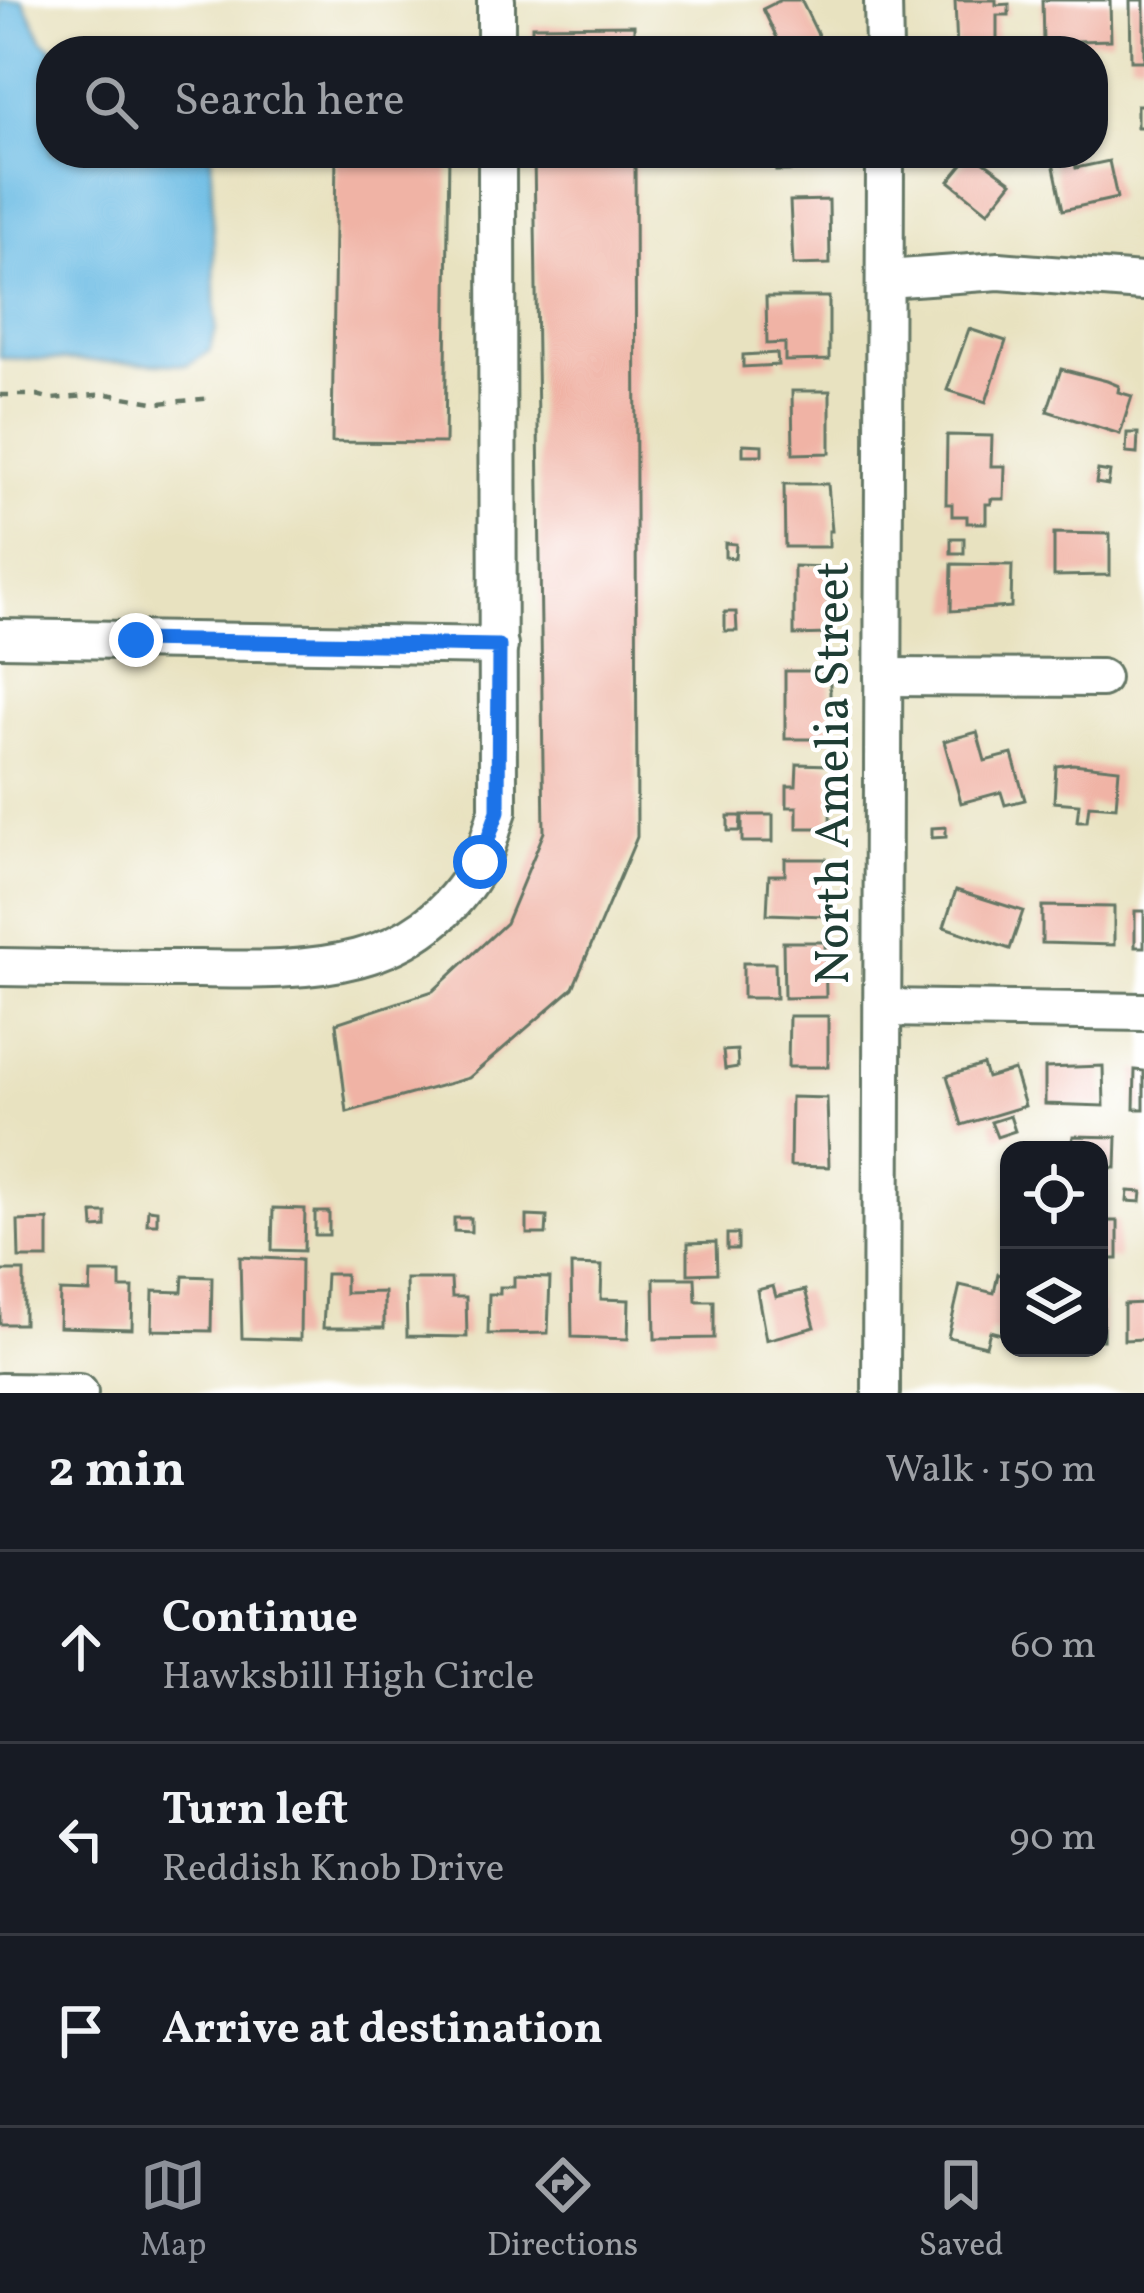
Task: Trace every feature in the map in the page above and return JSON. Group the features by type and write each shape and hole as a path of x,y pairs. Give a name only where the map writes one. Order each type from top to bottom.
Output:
{"street":[{"path":"496,0 496,36"},
{"path":"883,0 884,36"},
{"path":"0,967 291,970 345,964 395,945 444,910 480,862 498,811 497,168"},
{"name":"North Amelia Street","path":"881,1393 885,168"},
{"path":"886,279 999,271 1142,282"},
{"path":"0,638 499,646"},
{"path":"883,677 1101,678"},
{"path":"883,1008 1144,1012"},
{"path":"0,1392 79,1393"}],"path":[{"path":"0,394 52,399 106,394 159,403 214,398"}],"water":[{"path":"0,0 23,0 41,36 36,36 36,168 211,168 216,329 210,351 188,365 0,358"}],"building":[{"path":"781,0 801,0 819,36 776,36 763,9"},
{"path":"955,0 1009,4 1009,15 997,15 997,36 956,36"},
{"path":"1042,0 1110,0 1111,40 1108,36 1043,36"},
{"path":"1130,0 1144,0 1144,61 1131,61"},
{"path":"634,25 634,36 532,36 532,26"},
{"path":"1137,105 1144,105 1144,127 1137,127"},
{"path":"1109,161 1117,198 1063,210 1054,168 1108,168"},
{"path":"336,168 449,168 445,443 332,442"},
{"path":"534,168 635,168 637,837 573,988 469,1078 347,1112 336,1023 433,991 506,923 544,832"},
{"path":"776,168 828,168 828,170"},
{"path":"960,168 993,168 1012,182 988,212 949,181"},
{"path":"829,200 830,264 793,265 790,201"},
{"path":"766,297 829,297 829,360 785,361 785,343 767,344"},
{"path":"969,329 1006,341 986,402 947,390"},
{"path":"777,353 778,365 743,367 743,355"},
{"path":"1061,369 1107,381 1119,386 1118,392 1132,396 1120,434 1047,411"},
{"path":"792,391 830,391 830,453 793,454"},
{"path":"1127,433 1138,433 1137,454 1126,453"},
{"path":"947,435 992,436 991,466 1005,466 1004,499 986,504 986,523 967,523 967,516 952,516 952,504 946,504"},
{"path":"743,444 762,445 762,455 743,455"},
{"path":"1098,470 1110,472 1108,485 1096,483"},
{"path":"784,484 828,484 829,547 785,547"},
{"path":"1054,533 1110,534 1110,575 1054,576"},
{"path":"951,538 964,538 964,553 951,553"},
{"path":"725,543 736,544 735,558 725,557"},
{"path":"952,564 1012,565 1011,607 951,611"},
{"path":"794,566 828,567 828,634 794,635"},
{"path":"725,612 736,612 737,631 725,631"},
{"path":"785,671 830,671 830,739 785,739"},
{"path":"977,732 985,761 1012,754 1025,800 1005,805 1001,792 961,803 944,741"},
{"path":"797,764 831,765 830,828 797,828 797,807 787,807 787,786 796,786"},
{"path":"1056,766 1119,769 1116,807 1089,805 1087,821 1077,821 1079,804 1054,802"},
{"path":"742,815 773,815 773,842 742,842"},
{"path":"728,816 741,816 740,831 728,831"},
{"path":"946,827 946,837 932,838 932,828"},
{"path":"785,859 826,859 826,916 767,914 769,875 785,875"},
{"path":"956,890 1023,911 1010,949 944,927"},
{"path":"1042,906 1114,907 1114,945 1042,943"},
{"path":"1135,911 1144,911 1144,947 1135,947"},
{"path":"783,942 825,942 826,997 784,998"},
{"path":"743,963 775,963 776,998 743,998"},
{"path":"789,1016 828,1016 828,1067 788,1067"},
{"path":"737,1050 738,1067 725,1069 723,1051"},
{"path":"983,1065 987,1078 1014,1070 1025,1106 962,1125 947,1076"},
{"path":"1103,1066 1104,1106 1045,1104 1045,1068"},
{"path":"1135,1070 1144,1071 1144,1109 1134,1109"},
{"path":"791,1097 827,1098 829,1167 790,1166"},
{"path":"1010,1116 1015,1131 997,1137 991,1122"},
{"path":"1073,1136 1117,1137 1116,1168 1108,1168 1108,1141 1073,1141"},
{"path":"1128,1191 1142,1192 1141,1202 1127,1201"},
{"path":"273,1208 305,1209 304,1251 272,1250"},
{"path":"148,1209 157,1210 157,1224 147,1224"},
{"path":"315,1212 329,1212 329,1235 315,1235"},
{"path":"93,1213 106,1213 106,1227 94,1228"},
{"path":"527,1216 547,1217 546,1234 527,1234"},
{"path":"454,1218 471,1218 471,1232 454,1231"},
{"path":"48,1220 48,1258 19,1258 18,1221"},
{"path":"1108,1221 1118,1221 1118,1259 1108,1259"},
{"path":"727,1234 738,1234 738,1249 727,1249"},
{"path":"716,1242 717,1273 688,1274 688,1243"},
{"path":"240,1257 301,1260 300,1340 242,1338"},
{"path":"571,1265 602,1266 601,1299 629,1300 628,1339 572,1337"},
{"path":"0,1271 24,1271 24,1324 0,1324"},
{"path":"91,1273 120,1273 120,1288 133,1288 132,1329 59,1327 60,1291 90,1292"},
{"path":"326,1274 345,1274 345,1293 384,1292 384,1328 323,1328"},
{"path":"998,1274 1000,1334 990,1331 986,1346 948,1337 960,1285 994,1293"},
{"path":"183,1276 212,1277 211,1331 152,1330 153,1291 182,1292"},
{"path":"514,1277 550,1278 548,1333 488,1334 489,1294 500,1294 500,1287 514,1287"},
{"path":"654,1278 695,1278 696,1301 714,1301 714,1338 655,1339"},
{"path":"406,1279 451,1279 452,1297 466,1297 467,1337 407,1336"},
{"path":"773,1286 776,1297 805,1290 815,1327 766,1340 757,1290"},
{"path":"1144,1303 1144,1339 1124,1340 1124,1304"}],"route":[{"path":"136,640 499,646 498,811 480,862"}]}
